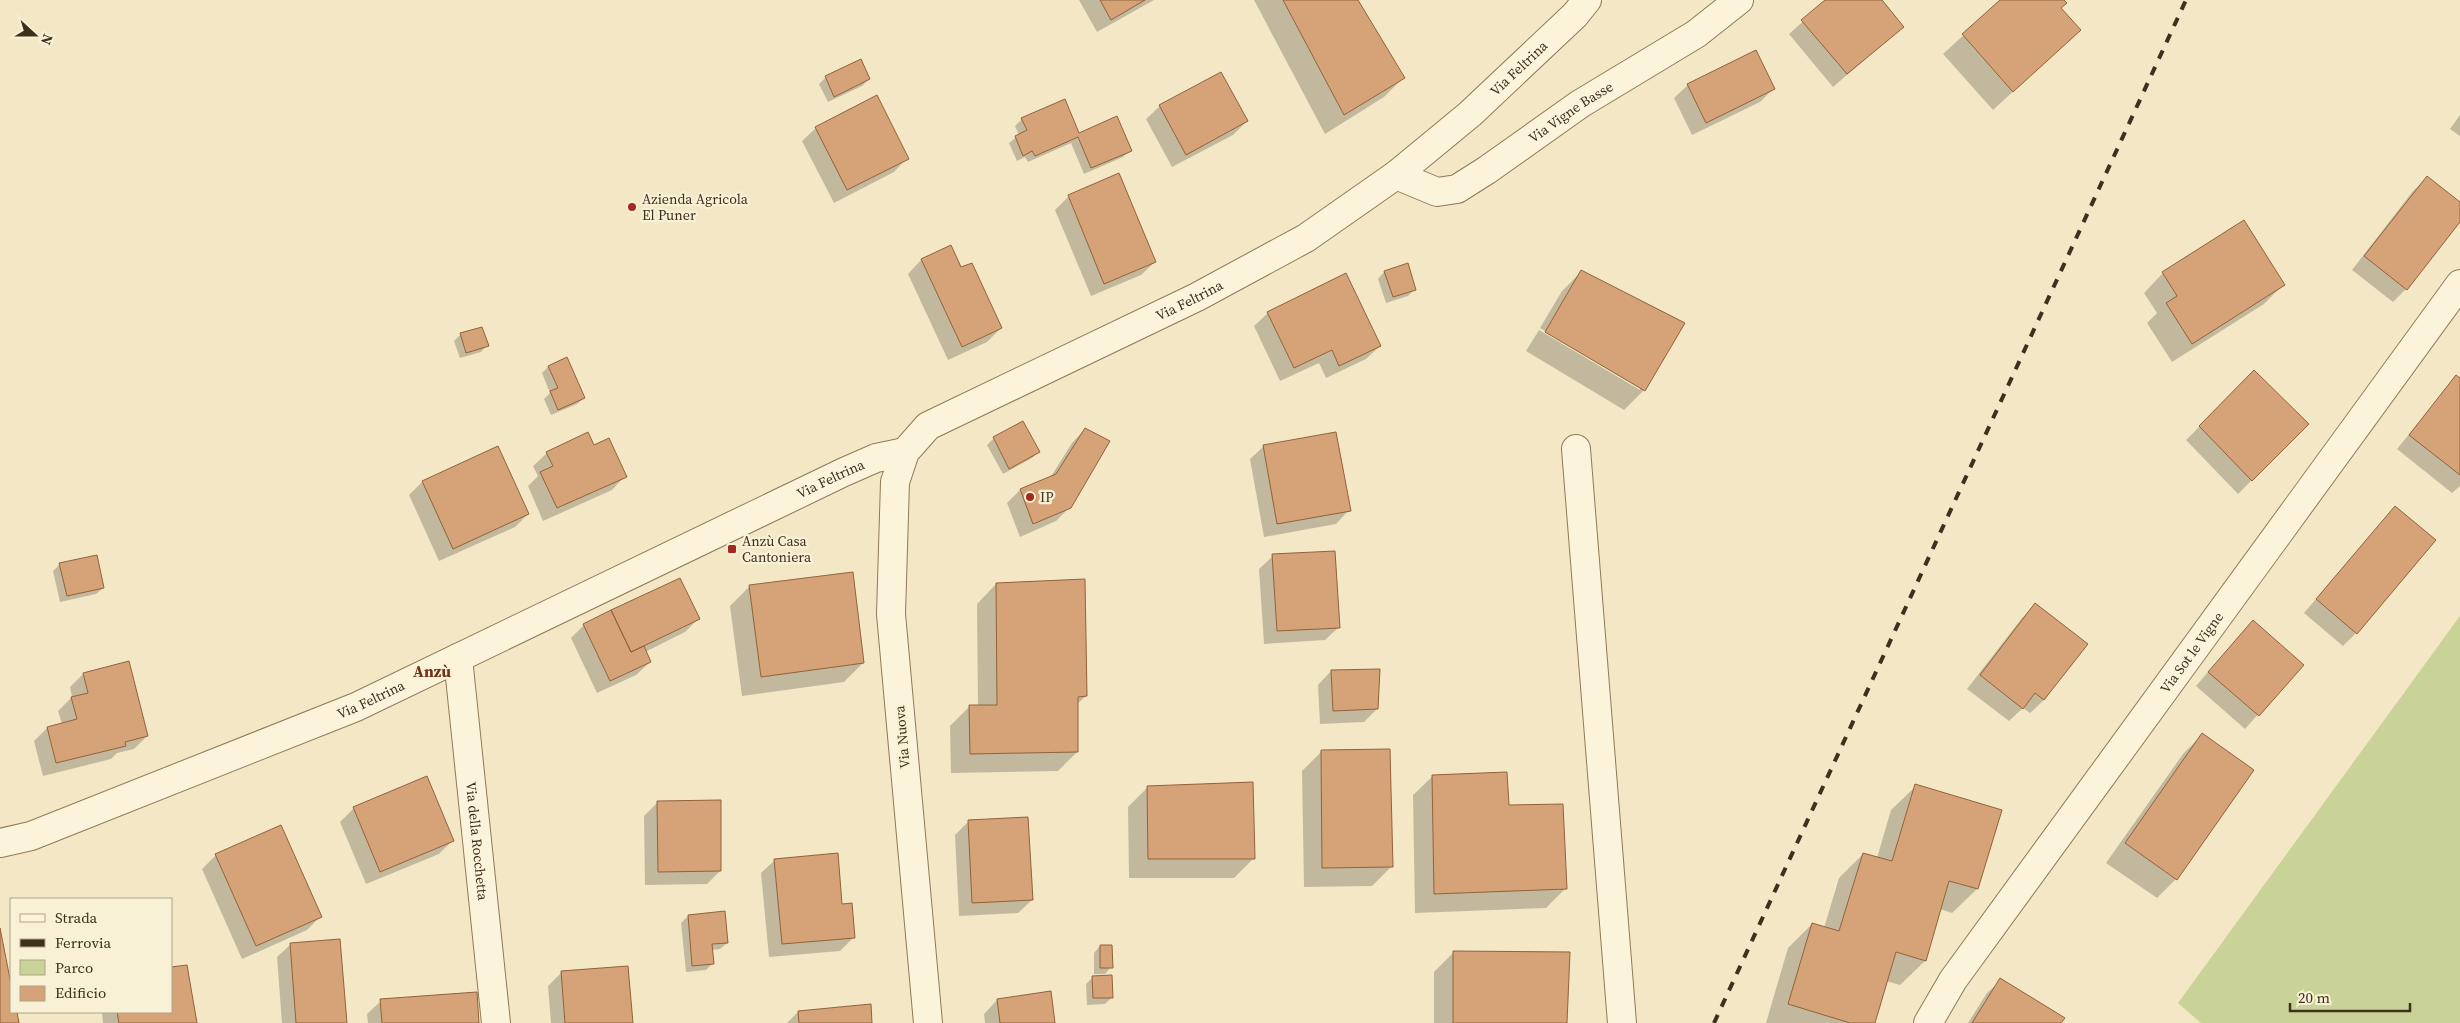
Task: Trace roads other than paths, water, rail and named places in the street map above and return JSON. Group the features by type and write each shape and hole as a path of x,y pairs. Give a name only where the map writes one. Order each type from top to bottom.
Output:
{"street":[{"name":"Via Feltrina","path":"0,843 31,836 346,710 844,472 876,458 904,452 928,426 1197,297 1306,238 1396,174 1476,109 1568,22 1587,0"},
{"name":"Via Vigne Basse","path":"1396,174 1437,192 1457,188 1487,170 1580,104 1696,34 1739,0"},
{"name":"Via Sot le Vigne","path":"1928,1023 1953,980 2460,284"},
{"path":"1576,449 1622,1023"},
{"name":"Via Nuova","path":"904,452 895,482 891,614 928,1023"},
{"name":"Via della Rocchetta","path":"458,658 496,1023"}],"railway":[{"path":"1714,1023 2186,0"}],"place":[{"name":"Azienda Agricola El Puner","path":"632,207"},
{"name":"IP","path":"1030,497"},
{"name":"Anzù Casa Cantoniera","path":"732,549"}],"district":[{"name":"Anzù","path":"432,671"}]}
